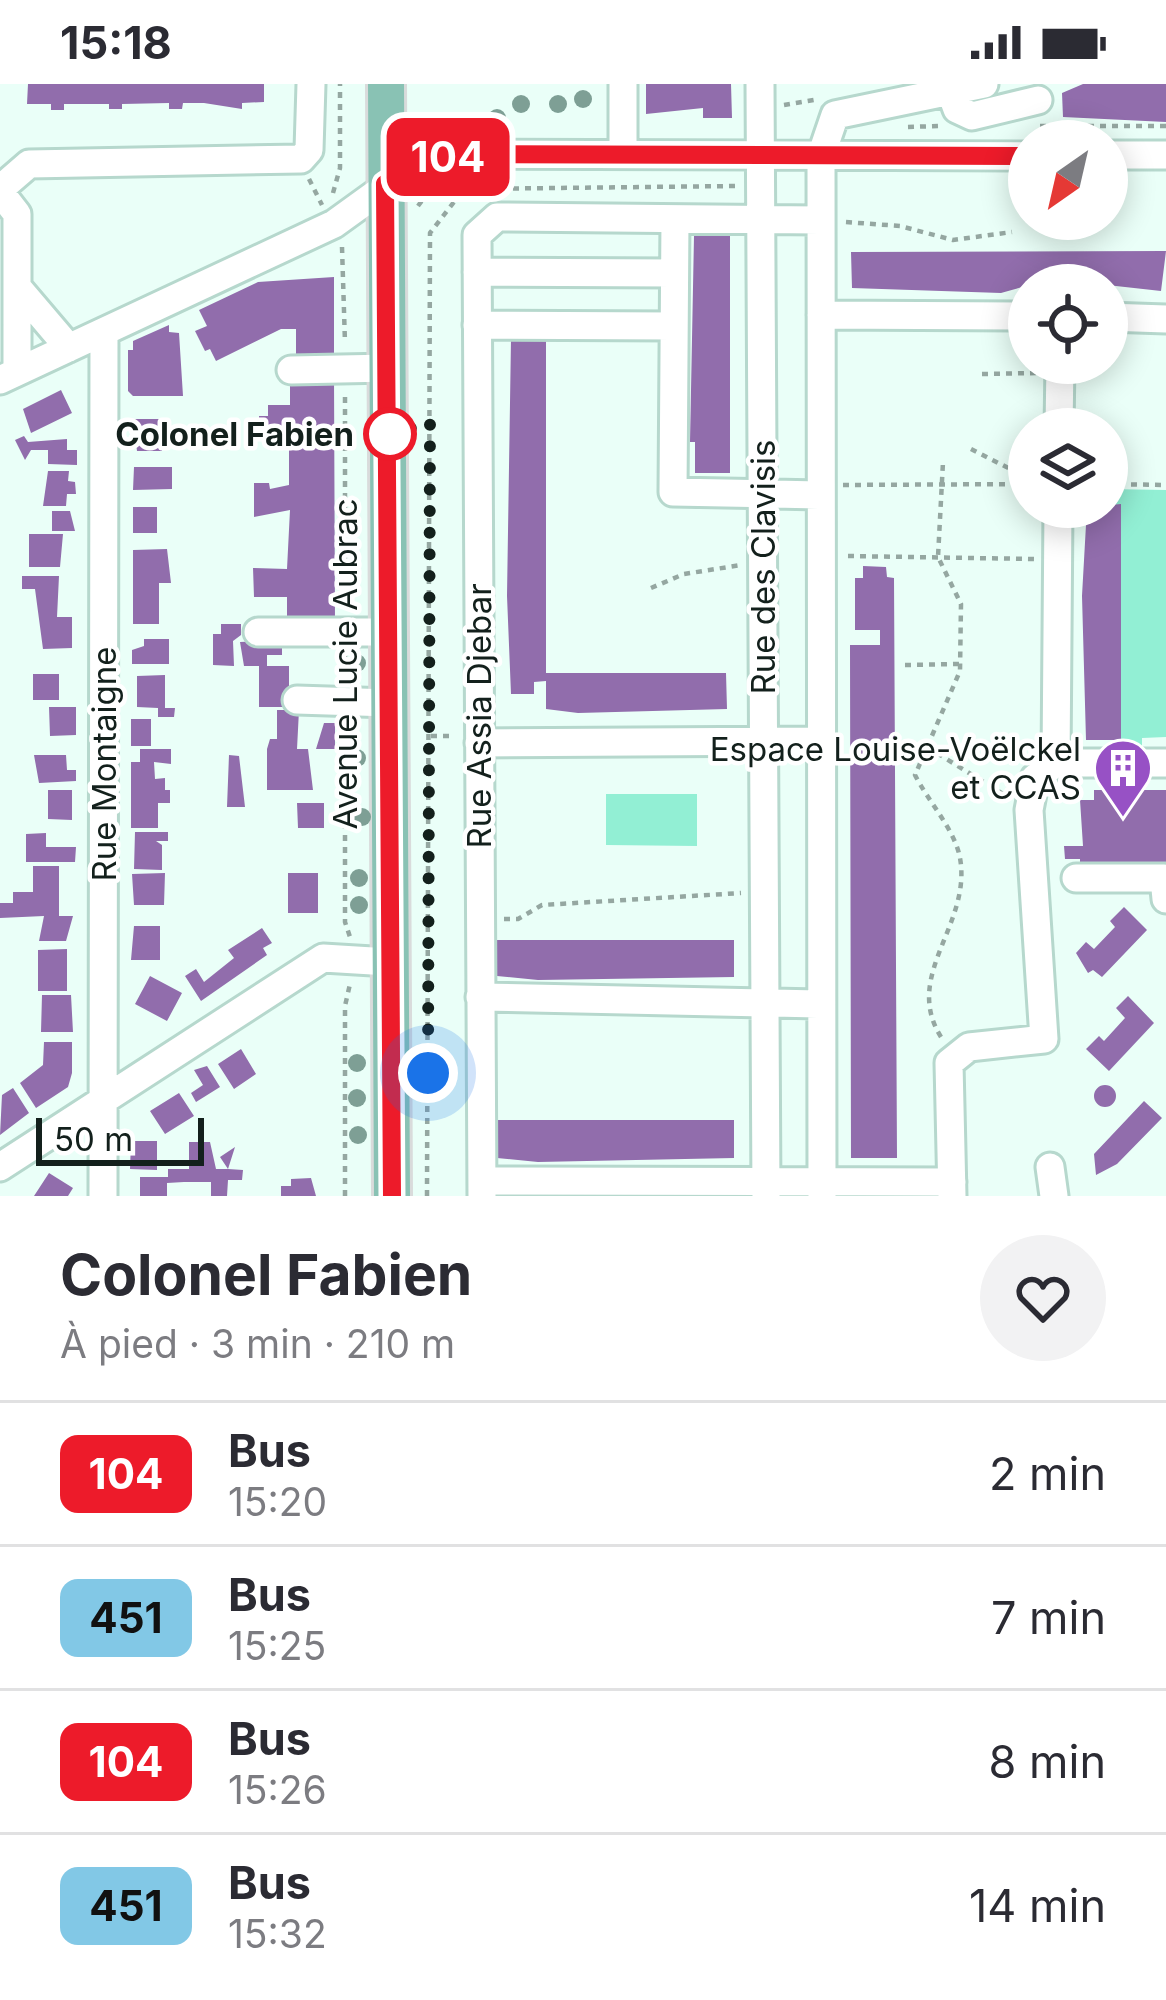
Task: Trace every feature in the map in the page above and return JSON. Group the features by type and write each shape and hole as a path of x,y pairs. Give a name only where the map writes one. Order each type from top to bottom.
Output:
{"main road":[{"name":"Avenue Lucie Aubrac","path":"386,84 392,1196"}],"street":[{"path":"311,84 305,155 29,164 0,190 16,214 9,376 334,224 417,164 463,154 1008,156"},
{"path":"623,84 623,153"},
{"name":"Rue des Clavisis","path":"760,84 766,1189"},
{"path":"821,156 835,115 898,92 984,84"},
{"path":"950,90 958,109 972,116 1038,100"},
{"path":"1128,155 1166,155"},
{"name":"Rue des Clavisis","path":"821,156 818,1004 822,1189"},
{"name":"Rue Assia Djebar","path":"482,1188 477,235 497,217 674,219"},
{"path":"819,490 673,492 674,219 820,220"},
{"path":"477,272 674,273"},
{"path":"12,302 69,348"},
{"path":"821,315 1008,316"},
{"path":"1128,318 1166,319"},
{"path":"477,325 674,326"},
{"name":"Rue Montaigne","path":"103,1196 104,332"},
{"path":"291,370 390,368"},
{"path":"1056,763 1058,528"},
{"path":"259,632 390,632"},
{"path":"297,700 390,703"},
{"path":"479,743 819,741"},
{"path":"482,1188 952,1189 949,1064 969,1047 1044,1039 1029,810 1035,778 1056,763 1166,763"},
{"path":"1076,878 1164,878 1166,899"},
{"path":"0,1167 323,958 389,962"},
{"path":"480,997 818,1004"},
{"path":"1050,1167 1054,1196"}],"path":[{"path":"305,155 314,197 328,210 340,168 340,84"},
{"path":"340,115 354,115"},
{"path":"428,1196 430,233 464,189 465,170 454,170"},
{"path":"540,172 557,188"},
{"path":"413,219 421,200 441,177"},
{"path":"464,189 762,186"},
{"path":"820,220 900,226 953,240 1008,233"},
{"name":"Avenue Lucie Aubrac","path":"340,238 346,260 345,922 352,947"},
{"path":"982,374 1008,372"},
{"path":"971,449 1008,468"},
{"path":"943,462 938,557 961,604 960,664 950,705 915,776 960,855 955,922 926,984 931,1021 957,1057"},
{"path":"819,490 1008,484"},
{"path":"1128,484 1166,485"},
{"path":"819,556 1058,560"},
{"path":"651,588 721,565 763,566"},
{"path":"905,665 960,664"},
{"path":"927,747 1029,810"},
{"path":"480,919 518,919 542,905 764,892"},
{"path":"345,1196 345,1006 352,970"}],"green space":[{"path":"1128,489 1166,490 1166,737 1142,738 1142,750 1121,749 1121,528 1128,528"},
{"path":"606,794 697,794 697,846 606,845"}],"building":[{"path":"28,84 264,84 264,102 242,103 242,109 183,103 182,109 169,109 169,103 122,104 122,109 109,109 109,104 64,104 64,110 51,110 51,104 27,104"},
{"path":"646,84 731,84 732,118 703,118 703,108 646,114"},
{"path":"1083,84 1166,84 1166,122 1063,117 1062,93"},
{"path":"694,236 730,236 730,473 695,473 695,442 690,442"},
{"path":"1166,251 1161,291 1128,287 1128,264 1008,264 1008,291 1001,293 852,288 851,252"},
{"path":"334,277 334,355 296,355 296,329 281,329 216,361 195,331 207,326 199,310 258,282"},
{"path":"169,325 169,332 179,333 183,396 133,396 128,391 128,350 133,350 133,341"},
{"path":"511,339 546,339 546,673 726,673 727,709 578,713 546,709 546,681 534,682 534,694 511,694 507,596"},
{"path":"290,375 334,375 335,624 287,624 287,597 254,597 253,568 287,569 290,510 254,517 254,483 269,483 270,489 289,485 289,434 259,440 259,416 268,416 268,405 290,405"},
{"path":"61,390 72,413 31,433 23,409"},
{"path":"133,419 162,419 162,451 137,451"},
{"path":"24,436 28,442 67,439 67,450 77,450 77,465 48,464 48,450 31,450 25,460 15,440"},
{"path":"134,467 172,467 172,489 133,490"},
{"path":"48,471 69,471 68,481 75,482 76,494 67,494 66,506 43,506"},
{"path":"133,507 157,507 157,533 133,533"},
{"path":"52,511 70,511 75,531 52,531"},
{"path":"1086,528 1121,528 1121,740 1086,740 1082,596"},
{"path":"29,534 63,534 60,567 29,567"},
{"path":"167,549 171,583 159,583 159,624 133,624 133,550"},
{"path":"863,566 886,567 887,577 894,578 897,1158 851,1158 850,645 880,645 880,630 855,630 855,578 863,578"},
{"path":"22,576 59,576 57,617 72,617 72,648 43,649 35,589 22,589"},
{"path":"221,624 241,624 241,635 233,641 234,666 213,665 213,634 221,634"},
{"path":"144,639 169,639 169,664 132,664 132,650 144,646"},
{"path":"282,640 282,655 267,655 267,666 289,666 289,707 259,707 259,666 244,666 240,642"},
{"path":"33,674 59,674 59,700 33,700"},
{"path":"165,675 165,708 175,708 174,717 158,717 158,708 137,707 137,676"},
{"path":"49,707 76,707 76,735 50,736"},
{"path":"277,710 299,710 297,749 308,749 313,790 267,790 267,749 270,739 277,739"},
{"path":"131,719 151,719 151,746 131,746"},
{"path":"324,723 335,723 335,749 316,749"},
{"path":"140,749 171,749 171,764 154,762 155,779 165,778 165,790 170,790 170,803 158,803 158,828 131,828 131,762 140,762"},
{"path":"34,755 66,755 67,770 76,770 76,781 39,783"},
{"path":"229,755 239,756 245,807 227,807"},
{"path":"48,790 72,790 72,820 48,819"},
{"name":"Espace Louise-Voëlckel et CCAS","path":"1094,790 1166,790 1166,863 1080,864 1080,859 1065,859 1064,846 1083,846 1080,800 1094,800"},
{"path":"297,803 324,803 324,828 298,828"},
{"path":"135,832 168,832 168,841 156,841 162,845 162,870 134,869"},
{"path":"46,833 46,847 76,847 75,862 26,862 26,834"},
{"path":"33,866 59,866 59,916 73,916 66,941 39,941 44,916 0,918 0,903 13,903 13,892 33,892"},
{"path":"165,873 164,905 134,905 132,874"},
{"path":"288,873 318,873 318,913 288,913"},
{"path":"1124,907 1147,930 1102,977 1093,970 1088,973 1076,953 1086,942 1094,949 1115,927 1110,921"},
{"path":"134,926 160,926 160,960 131,960"},
{"path":"262,928 272,943 263,948 267,955 201,1001 185,976 196,969 204,982 234,958 228,950"},
{"path":"497,940 734,940 734,977 538,980 497,976"},
{"path":"67,949 67,991 38,991 38,950"},
{"path":"150,976 182,993 167,1021 135,1004"},
{"path":"42,995 71,995 73,1032 41,1032"},
{"path":"1128,996 1154,1023 1109,1071 1086,1049 1099,1036 1104,1041 1125,1018 1116,1008"},
{"path":"44,1042 72,1042 72,1073 68,1087 36,1108 20,1083 43,1065"},
{"path":"241,1049 256,1074 234,1089 218,1064"},
{"path":"207,1066 220,1087 196,1102 191,1093 203,1085 194,1070"},
{"path":"1105,1085 1116,1096 1105,1107 1094,1096"},
{"path":"13,1088 29,1113 0,1135 2,1095"},
{"path":"179,1093 194,1116 165,1134 150,1111"},
{"path":"1144,1101 1162,1118 1117,1164 1096,1175 1094,1154"},
{"path":"497,1120 734,1120 734,1158 538,1162 497,1158"},
{"path":"131,1141 157,1141 157,1170 130,1169"},
{"path":"189,1142 210,1142 216,1169 243,1170 242,1180 228,1180 227,1196 211,1196 211,1182 184,1182 167,1183 167,1196 140,1196 140,1177 168,1177 168,1169 189,1169"},
{"path":"235,1147 228,1169 220,1157"},
{"path":"49,1173 73,1188 68,1196 34,1196"},
{"path":"311,1178 316,1196 281,1196 281,1186 291,1186 291,1179"}],"bus line":[{"name":"104","path":"392,1196 390,368 385,184 417,164 463,154 720,151 866,158 1008,156"}],"place":[{"name":"Colonel Fabien","path":"390,434"},
{"name":"Espace Louise-Voëlckel et CCAS","path":"1123,819"}],"route":[{"path":"390,434 430,423 428,1073"}]}
